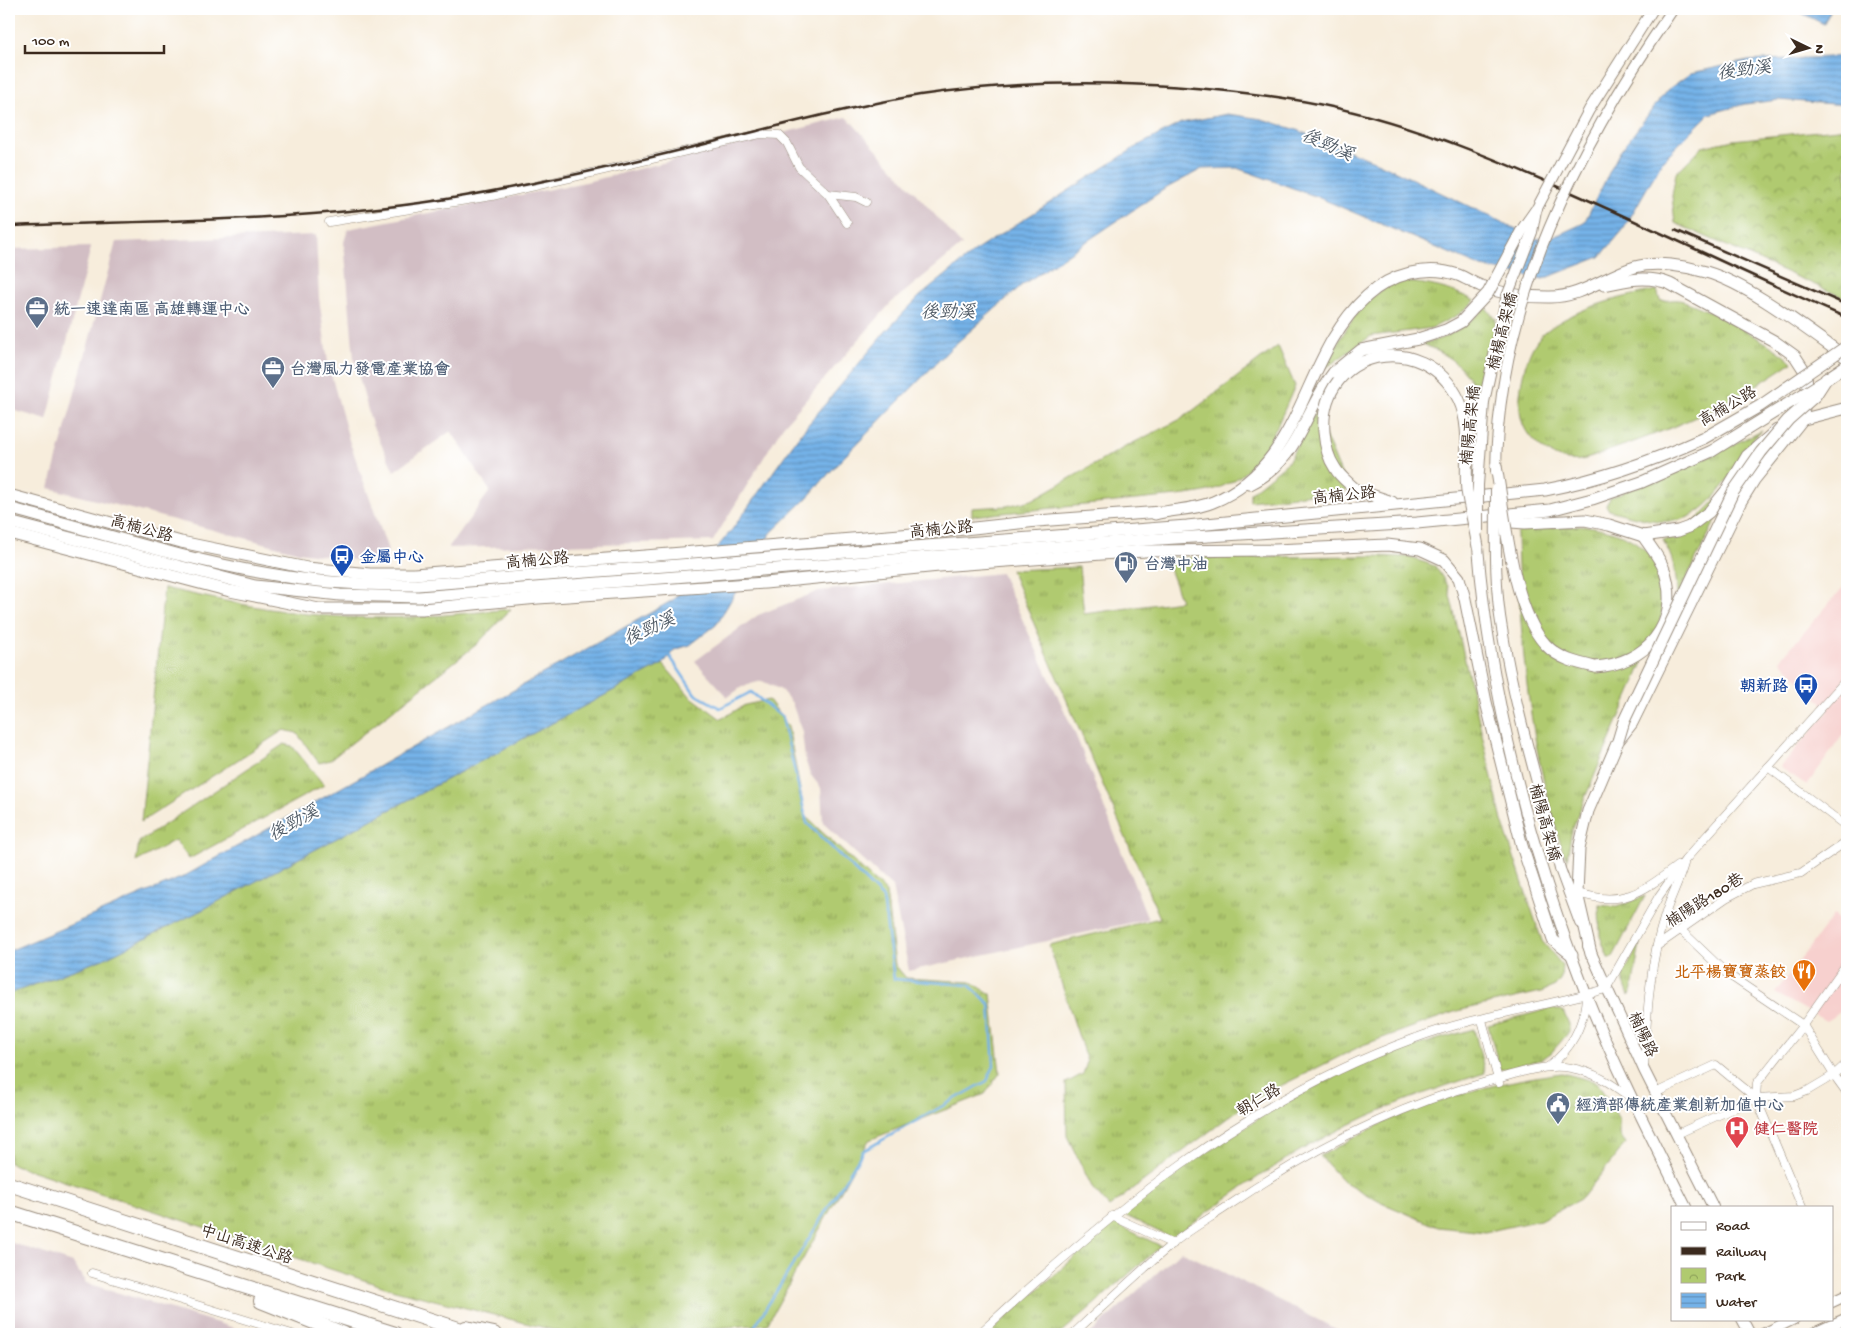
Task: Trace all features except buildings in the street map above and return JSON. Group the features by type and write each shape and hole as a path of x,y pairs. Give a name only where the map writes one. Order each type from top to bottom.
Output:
{"highway":[{"name":"中山高速公路","path":"9,1184 474,1334"},
{"path":"9,1212 395,1334"},
{"path":"158,1259 344,1334"},
{"path":"423,1318 494,1334"}],"main road":[{"path":"1076,533 1161,512 1203,506 1267,476 1285,458 1334,372 1361,350 1424,337 1446,330 1461,322 1488,294 1522,230 1536,210"},
{"path":"1592,288 1636,266 1664,266 1708,272 1760,299 1847,358"},
{"path":"1238,490 1263,467 1284,442 1329,348 1347,318 1368,295 1385,283 1407,274 1427,270 1458,275 1479,286 1517,295 1551,298 1636,279 1666,282 1774,341 1795,356 1806,372 1807,389 1802,420 1741,500 1632,724 1618,741"},
{"name":"高楠公路","path":"9,508 215,563 318,581 417,585 1076,533 1162,528 1545,490 1596,480 1663,456 1704,438 1760,406 1847,346"},
{"path":"1402,504 1356,490 1335,469 1325,442 1324,414 1332,392 1346,372 1365,361 1385,356 1418,360 1438,370 1452,387 1460,402 1464,416 1467,490 1478,547"},
{"path":"1591,954 1572,891 1581,836 1588,812 1618,741 1624,721 1733,492 1761,452 1788,420 1815,396 1826,380 1847,365"},
{"name":"高楠公路","path":"9,522 255,586 340,595 419,596 774,570 1144,546 1550,510 1592,499 1642,482 1712,451 1826,380"},
{"path":"1468,518 1525,523 1585,520 1609,525 1643,536 1678,531 1699,520 1717,502 1752,449 1785,424 1847,408"},
{"path":"1496,466 1522,603 1528,619 1546,645 1559,655 1595,666 1616,664 1640,652 1651,643 1666,620 1668,605 1665,572 1660,560 1643,536"},
{"name":"高楠公路","path":"9,495 181,542 257,558 339,572 414,574 1161,512"},
{"path":"1076,518 1162,528"},
{"name":"高楠公路","path":"9,533 220,589 319,609 422,609 538,598 765,583 1078,550"},
{"path":"1078,550 1144,546 1275,550 1387,545 1420,550 1444,560 1459,578 1486,702 1522,846 1553,940 1572,956"}],"street":[{"name":"楠陽高架橋","path":"1572,956 1531,831 1497,686 1486,628 1478,547 1478,485 1484,402 1506,299 1532,232 1536,210 1589,110 1653,9"},
{"name":"楠楊高架橋","path":"1572,891 1560,869 1518,709 1502,628 1496,555 1496,466 1499,421 1510,348 1518,314 1547,228 1568,184 1606,117 1673,9"},
{"path":"329,222 492,196 760,134 779,135 787,143 799,167 828,194 847,223"},
{"path":"828,194 856,197 866,202"},
{"path":"1606,989 1650,910 1685,860 1847,679"},
{"path":"1768,767 1847,827"},
{"name":"楠陽路180巷","path":"1657,946 1726,898 1753,884 1807,870 1833,848 1847,841"},
{"path":"1572,891 1610,899 1629,897 1645,889 1685,860"},
{"path":"1644,1070 1647,1014 1657,946 1665,914 1680,880 1685,860"},
{"path":"1681,930 1726,973 1803,1025 1847,1093"},
{"name":"楠陽路","path":"1591,954 1644,1070 1712,1206"},
{"path":"1572,956 1586,995 1632,1098 1686,1206"},
{"path":"1802,1206 1756,1098 1757,1083 1803,1025 1847,963"},
{"name":"朝仁路","path":"979,1334 1112,1216 1170,1171 1286,1097 1413,1039 1606,989"},
{"path":"1548,1067 1569,1047 1585,1013 1586,995"},
{"path":"1482,1020 1498,1081"},
{"path":"1676,1134 1756,1098 1794,1096 1807,1091 1834,1075 1847,1064"},
{"path":"1655,1092 1712,1065 1718,1065 1728,1076 1756,1098"},
{"path":"1073,1334 1173,1244 1244,1195 1323,1147 1382,1118 1446,1093 1548,1067 1570,1068 1593,1074 1607,1080 1632,1098"},
{"path":"1112,1216 1173,1244"},
{"path":"92,1273 292,1334"},
{"path":"1834,1301 1847,1295"},
{"path":"1812,1334 1847,1318"},
{"path":"1743,1320 1750,1334"},
{"path":"1763,1334 1792,1320"}],"shaded area":[{"path":"847,117 962,245 891,303 783,426 713,541 448,548 490,491 451,431 394,471 372,425 354,359 344,242 348,229 586,182"},
{"path":"316,235 319,298 328,363 349,440 388,550 381,564 299,552 49,488 116,242"},
{"path":"91,247 47,420 9,409 9,249"},
{"path":"1001,573 1076,736 1148,919 909,971 892,887 823,823 821,788 810,774 805,759 802,732 792,703 781,690 762,681 743,686 728,697 695,661 758,615 819,591"},
{"path":"1847,583 1847,729 1807,785 1780,767 1829,711 1780,660"},
{"path":"1834,914 1847,932 1847,1008 1826,1021 1775,993"},
{"path":"9,1242 73,1263 86,1283 254,1334 9,1334"},
{"path":"1181,1251 1346,1334 1090,1334"}],"green space":[{"path":"1847,128 1847,299 1675,223 1672,196 1676,173 1702,147 1733,140"},
{"path":"1401,281 1439,287 1475,301 1458,315 1432,328 1371,336 1324,369 1346,329 1364,305 1387,287"},
{"path":"1657,290 1660,301 1679,300 1704,309 1771,346 1792,362 1750,389 1707,412 1599,455 1574,461 1561,458 1540,447 1525,428 1520,411 1523,374 1532,349 1538,339 1557,323 1584,310 1612,300"},
{"path":"1486,308 1496,319 1481,401 1470,379 1458,365 1451,359 1421,343 1430,342 1448,335 1464,326"},
{"path":"1278,346 1295,386 1270,441 1252,465 1242,475 1229,483 1210,491 1190,494 972,516 972,508 1007,506 1032,500 1127,446 1183,418"},
{"path":"1328,389 1320,423 1348,490 1250,501 1250,493 1288,462"},
{"path":"1762,430 1748,446 1718,492 1705,506 1692,515 1679,520 1649,520 1609,510 1606,505 1611,497 1697,463"},
{"path":"1737,478 1677,597 1674,567 1663,540 1683,534"},
{"path":"1586,526 1624,536 1639,545 1650,556 1658,569 1663,585 1663,604 1659,625 1572,828 1567,860 1548,798 1534,733 1522,634 1517,534 1521,529"},
{"path":"1408,557 1435,566 1448,586 1502,821 1542,941 1562,965 1561,978 1555,986 1541,992 1457,1011 1363,1045 1250,1101 1109,1207 1093,1189 1067,1136 1066,1083 1083,1074 1087,1062 1049,945 1160,918 1011,570 1079,567 1084,614 1181,601 1165,558"},
{"path":"164,588 267,609 329,616 397,618 511,609 477,644 330,760 319,763 297,733 284,730 141,822"},
{"path":"663,664 690,696 721,719 745,705 769,700 788,726 805,816 886,892 895,965 906,978 971,982 991,994 1000,1073 985,1094 869,1140 767,1324 701,1329 699,1334 569,1334 391,1289 9,1163 9,994 103,959 202,910"},
{"path":"284,744 292,746 324,785 189,859 175,840 136,862 139,842"},
{"path":"1645,896 1614,955 1612,958 1608,958 1600,936 1599,905 1617,907"},
{"path":"1640,943 1631,994 1629,996 1622,977"},
{"path":"1553,1008 1563,1011 1569,1024 1569,1032 1551,1053 1540,1060 1500,1070 1488,1025"},
{"path":"1474,1029 1485,1073 1404,1101 1365,1117 1327,1136 1267,1171 1172,1238 1124,1215 1183,1169 1245,1127 1311,1089 1379,1058"},
{"name":"經濟部傳統產業創新加值中心","path":"1562,1073 1597,1082 1619,1119 1619,1135 1626,1143 1582,1198 1540,1220 1485,1232 1438,1227 1380,1202 1343,1181 1320,1156 1381,1124 1425,1106 1493,1086"},
{"path":"1114,1223 1161,1246 1060,1334 987,1334"}],"water":[{"path":"1793,9 1831,9 1824,24"},
{"name":"後勁溪","path":"1847,56 1847,105 1778,100 1745,104 1709,114 1663,160 1623,230 1600,257 1543,279 1482,267 1315,196 1237,168 1202,169 1163,190 1022,285 951,348 771,533 716,625 690,645 674,650 663,664 202,910 103,959 9,994 9,951 183,877 673,600 731,531 801,433 886,331 919,297 978,249 1136,147 1181,123 1227,114 1262,119 1294,129 1379,163 1537,239 1558,235 1584,223 1619,153 1667,90 1691,73 1748,61"}],"waterway":[{"path":"669,655 695,694 720,708 751,692 782,717 807,823 883,898 894,979 969,985 990,1004 994,1066 987,1081 863,1151 750,1334"}],"railway":[{"path":"9,226 295,215 409,205 563,177 822,115 920,95 1012,85 1152,85 1198,88 1290,99 1358,113 1424,133 1552,184 1847,318"},
{"path":"1675,230 1847,305"}],"place":[{"name":"統一速達南區 高雄轉運中心","path":"37,329"},
{"name":"台灣風力發電產業協會","path":"273,389"},
{"name":"金屬中心","path":"342,577"},
{"name":"台灣中油","path":"1126,584"},
{"name":"朝新路","path":"1806,706"},
{"name":"北平楊寶寶蒸餃","path":"1804,992"},
{"name":"經濟部傳統產業創新加值中心","path":"1558,1125"},
{"name":"健仁醫院","path":"1737,1149"}]}
